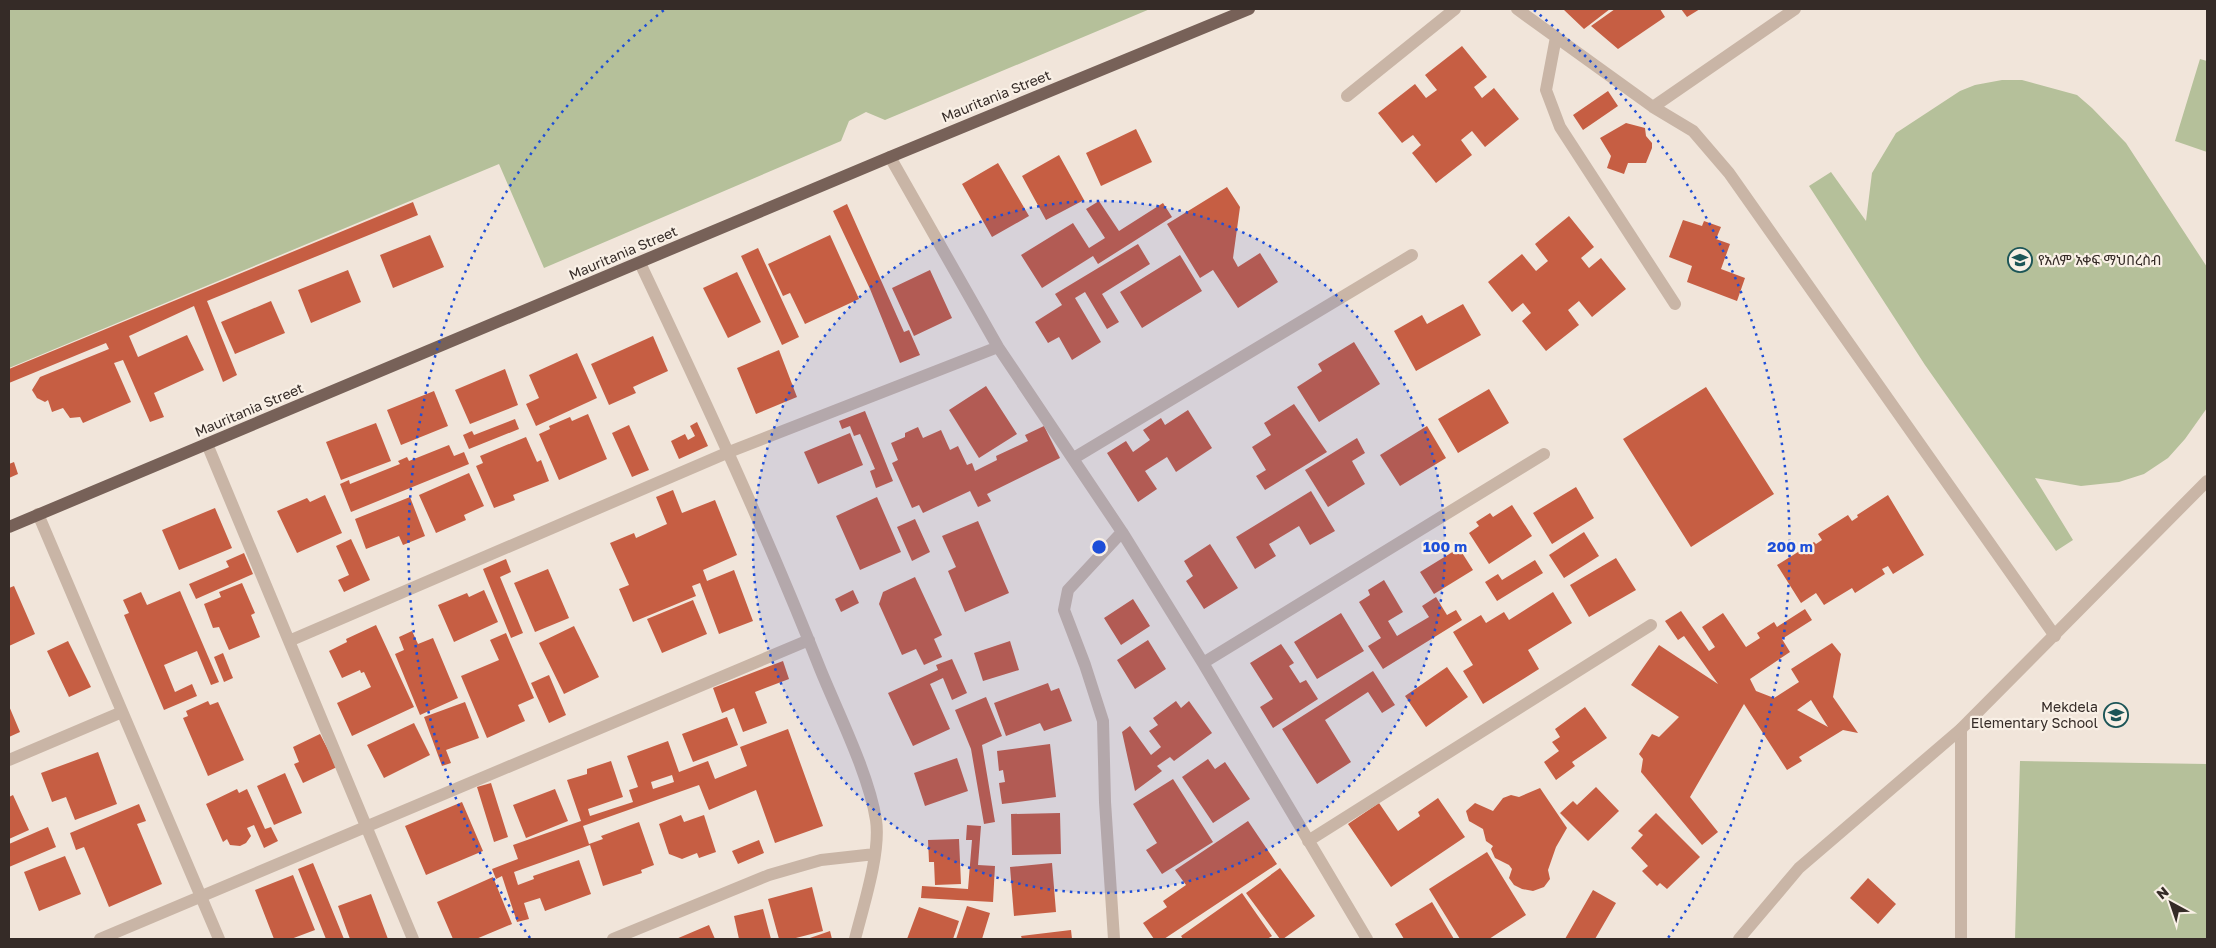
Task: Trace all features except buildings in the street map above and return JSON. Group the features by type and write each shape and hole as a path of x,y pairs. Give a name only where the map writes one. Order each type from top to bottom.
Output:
{"main road":[{"name":"Mauritania Street","path":"9,527 640,263 890,156 1249,9"}],"street":[{"path":"1347,96 1455,9"},
{"path":"1516,9 1653,107 1692,131 1729,173 2055,636"},
{"path":"1653,107 1795,9"},
{"path":"1556,37 1546,90 1560,127 1675,304"},
{"path":"890,156 998,347 1122,532 1203,663 1367,939"},
{"path":"1074,458 1412,256"},
{"path":"640,263 729,452 809,640 865,780 876,821 875,854 856,939"},
{"path":"289,641 729,452 998,347"},
{"path":"207,444 412,939"},
{"path":"1203,663 1544,454"},
{"path":"1739,939 1800,868 1961,729 2207,481"},
{"path":"38,514 219,939"},
{"path":"1114,939 1105,802 1103,721 1085,665 1064,610 1068,590 1122,532"},
{"path":"1308,841 1651,625"},
{"path":"100,939 809,640"},
{"path":"9,760 122,712"},
{"path":"1961,729 1961,939"},
{"path":"613,939 768,875 821,860 875,854"}],"green space":[{"path":"9,9 1150,9 885,120 866,112 849,121 841,141 544,268 499,164 9,368"},
{"path":"2200,59 2207,61 2207,152 2175,141"},
{"path":"2002,80 2022,80 2077,95 2092,108 2126,143 2207,267 2207,408 2185,439 2168,458 2144,474 2119,482 2081,486 2035,478 2073,540 2056,551 1925,365 1809,186 1831,172 1866,221 1872,173 1896,133 1960,91 1975,85"},
{"path":"2020,761 2207,764 2207,939 2015,939"}],"place":[{"name":"የአለም አቀፍ ማህበረስብ","path":"2020,260"},
{"name":"Mekdela Elementary School","path":"2116,715"}]}
